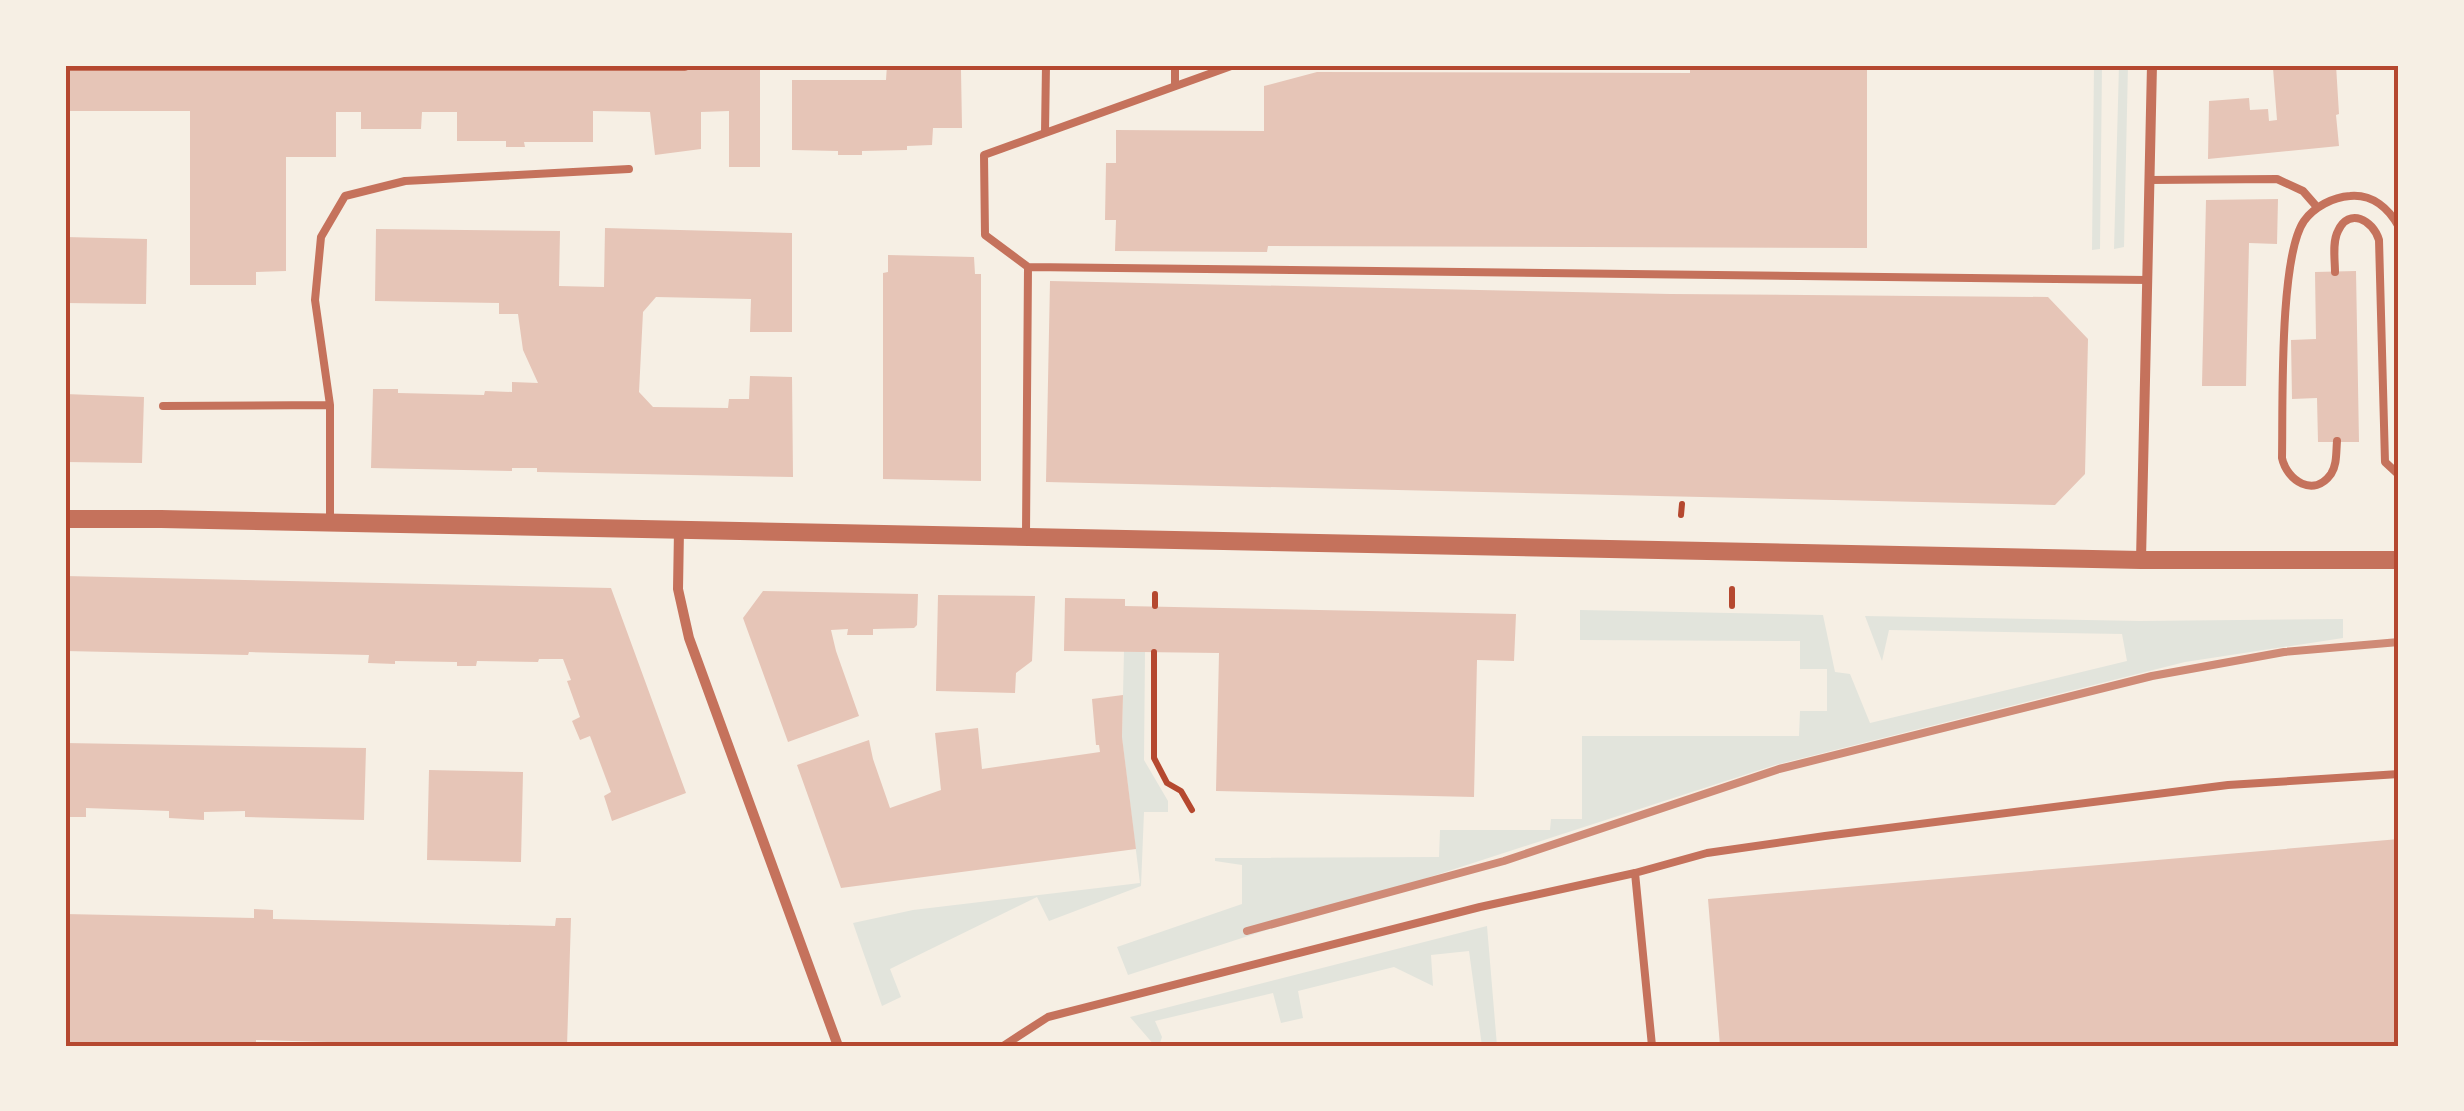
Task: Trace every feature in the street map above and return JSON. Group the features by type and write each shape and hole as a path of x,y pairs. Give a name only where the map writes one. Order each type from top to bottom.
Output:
{"street":[{"path":"2141,560 2152,65"},
{"path":"65,518 2141,560 2399,560"},
{"path":"680,530 678,589 689,638 838,1046"}],"lane":[{"path":"65,67 689,65"},
{"path":"1045,133 1046,65"},
{"path":"1175,65 1175,86"},
{"path":"1234,65 984,155 984,235 1028,268 2148,280"},
{"path":"330,522 330,405 316,300 321,237 345,196 406,181 629,170"},
{"path":"2150,180 2277,180 2303,191 2317,207"},
{"path":"2337,442 2334,471 2326,480 2303,485 2284,470 2283,376 2290,260 2302,223 2317,207 2336,198 2368,198 2381,204 2399,227"},
{"path":"2335,272 2338,229 2357,218 2368,221 2379,240 2385,462 2399,474"},
{"path":"1026,537 1028,268"},
{"path":"163,406 330,405"},
{"path":"1003,1046 1048,1017 1708,854 2228,784 2399,774"},
{"path":"1634,873 1652,1046"}],"path":[{"path":"1682,504 1682,515"},
{"path":"1732,589 1732,606"},
{"path":"1155,594 1155,606"},
{"path":"1154,652 1154,758 1167,783 1181,791 1192,810"}],"shaded area":[{"path":"2094,65 2102,65 2100,249 2092,250"},
{"path":"2119,65 2128,65 2124,247 2114,249"},
{"path":"1580,610 1823,615 1835,672 1850,674 1870,723 2127,661 2122,634 1889,630 1882,661 1865,616 2140,621 2343,619 2343,638 2185,662 1775,765 1128,975 1117,947 1242,904 1242,865 1215,858 1439,857 1440,830 1550,830 1551,819 1582,819 1582,736 1799,736 1800,711 1827,711 1827,669 1800,669 1800,641 1580,640"},
{"path":"1124,651 1145,652 1144,760 1168,801 1168,812 1144,812 1141,886 1049,921 1037,897 890,969 901,997 882,1006 853,923 913,910 1140,883 1122,738"},
{"path":"1487,926 1497,1046 1482,1046 1469,951 1431,955 1433,986 1394,967 1298,991 1303,1018 1281,1023 1273,993 1155,1021 1162,1037 1159,1046 1130,1017"}],"building":[{"path":"65,65 760,65 760,167 729,167 729,111 701,112 701,149 655,155 650,112 593,111 593,142 524,142 525,147 506,147 506,141 457,141 457,112 422,112 421,129 361,129 361,112 336,112 336,157 286,157 286,271 256,272 256,285 190,285 190,111 65,111"},
{"path":"887,65 945,65 945,69 961,70 962,128 933,128 932,145 907,146 907,150 838,155 838,151 792,150 792,80 886,80"},
{"path":"1690,65 1867,65 1867,248 1268,246 1267,252 1115,251 1116,220 1105,220 1106,163 1116,163 1116,130 1264,131 1264,86 1317,72 1690,73"},
{"path":"2266,65 2336,65 2339,146 2208,159 2209,101 2249,98 2250,110 2268,109 2269,121 2277,120 2273,68 2267,69"},
{"path":"2278,199 2277,244 2249,243 2246,386 2202,386 2206,200"},
{"path":"605,228 792,233 792,332 750,332 751,299 656,297 643,312 639,392 653,407 728,408 729,399 749,399 750,376 792,377 793,477 537,472 537,468 371,468 373,389 484,395 485,391 512,392 512,382 538,383 523,350 518,314 499,314 499,303 375,301 376,229 560,231 559,286 604,287"},
{"path":"65,237 147,239 146,304 65,303"},
{"path":"888,255 974,257 975,274 981,274 981,481 883,479 883,273 888,272"},
{"path":"2356,271 2359,442 2318,442 2317,398 2292,399 2291,340 2316,339 2315,272"},
{"path":"1050,281 1670,294 2048,297 2088,339 2085,474 2055,505 1046,482"},
{"path":"65,394 144,397 142,463 65,462"},
{"path":"65,576 611,588 686,793 612,821 604,796 611,792 590,736 580,740 572,721 580,717 563,659 477,661 476,666 457,666 457,662 368,663 369,655 65,651"},
{"path":"763,591 918,594 917,625 873,629 873,635 847,635 848,629 831,630 859,716 788,742 743,618"},
{"path":"938,595 1035,596 1032,661 1016,673 1015,693 936,691"},
{"path":"1065,598 1125,599 1125,606 1516,614 1514,661 1477,660 1474,797 1216,791 1219,653 1064,651"},
{"path":"1123,695 1122,737 1136,849 841,888 797,765 869,740 890,808 941,790 935,733 978,728 982,769 1100,752 1092,699"},
{"path":"65,743 366,748 364,820 245,817 245,811 204,812 204,820 169,818 169,811 86,808 86,817 65,817"},
{"path":"429,770 523,772 521,862 427,860"},
{"path":"2399,839 2399,1046 1720,1046 1708,899"},
{"path":"254,909 273,910 273,919 555,926 556,918 571,918 567,1046 256,1040 256,1046 65,1042 65,914 254,918"}],"railway":[{"path":"1247,931 1504,861 1779,769 2152,676 2284,652 2399,642"}]}
